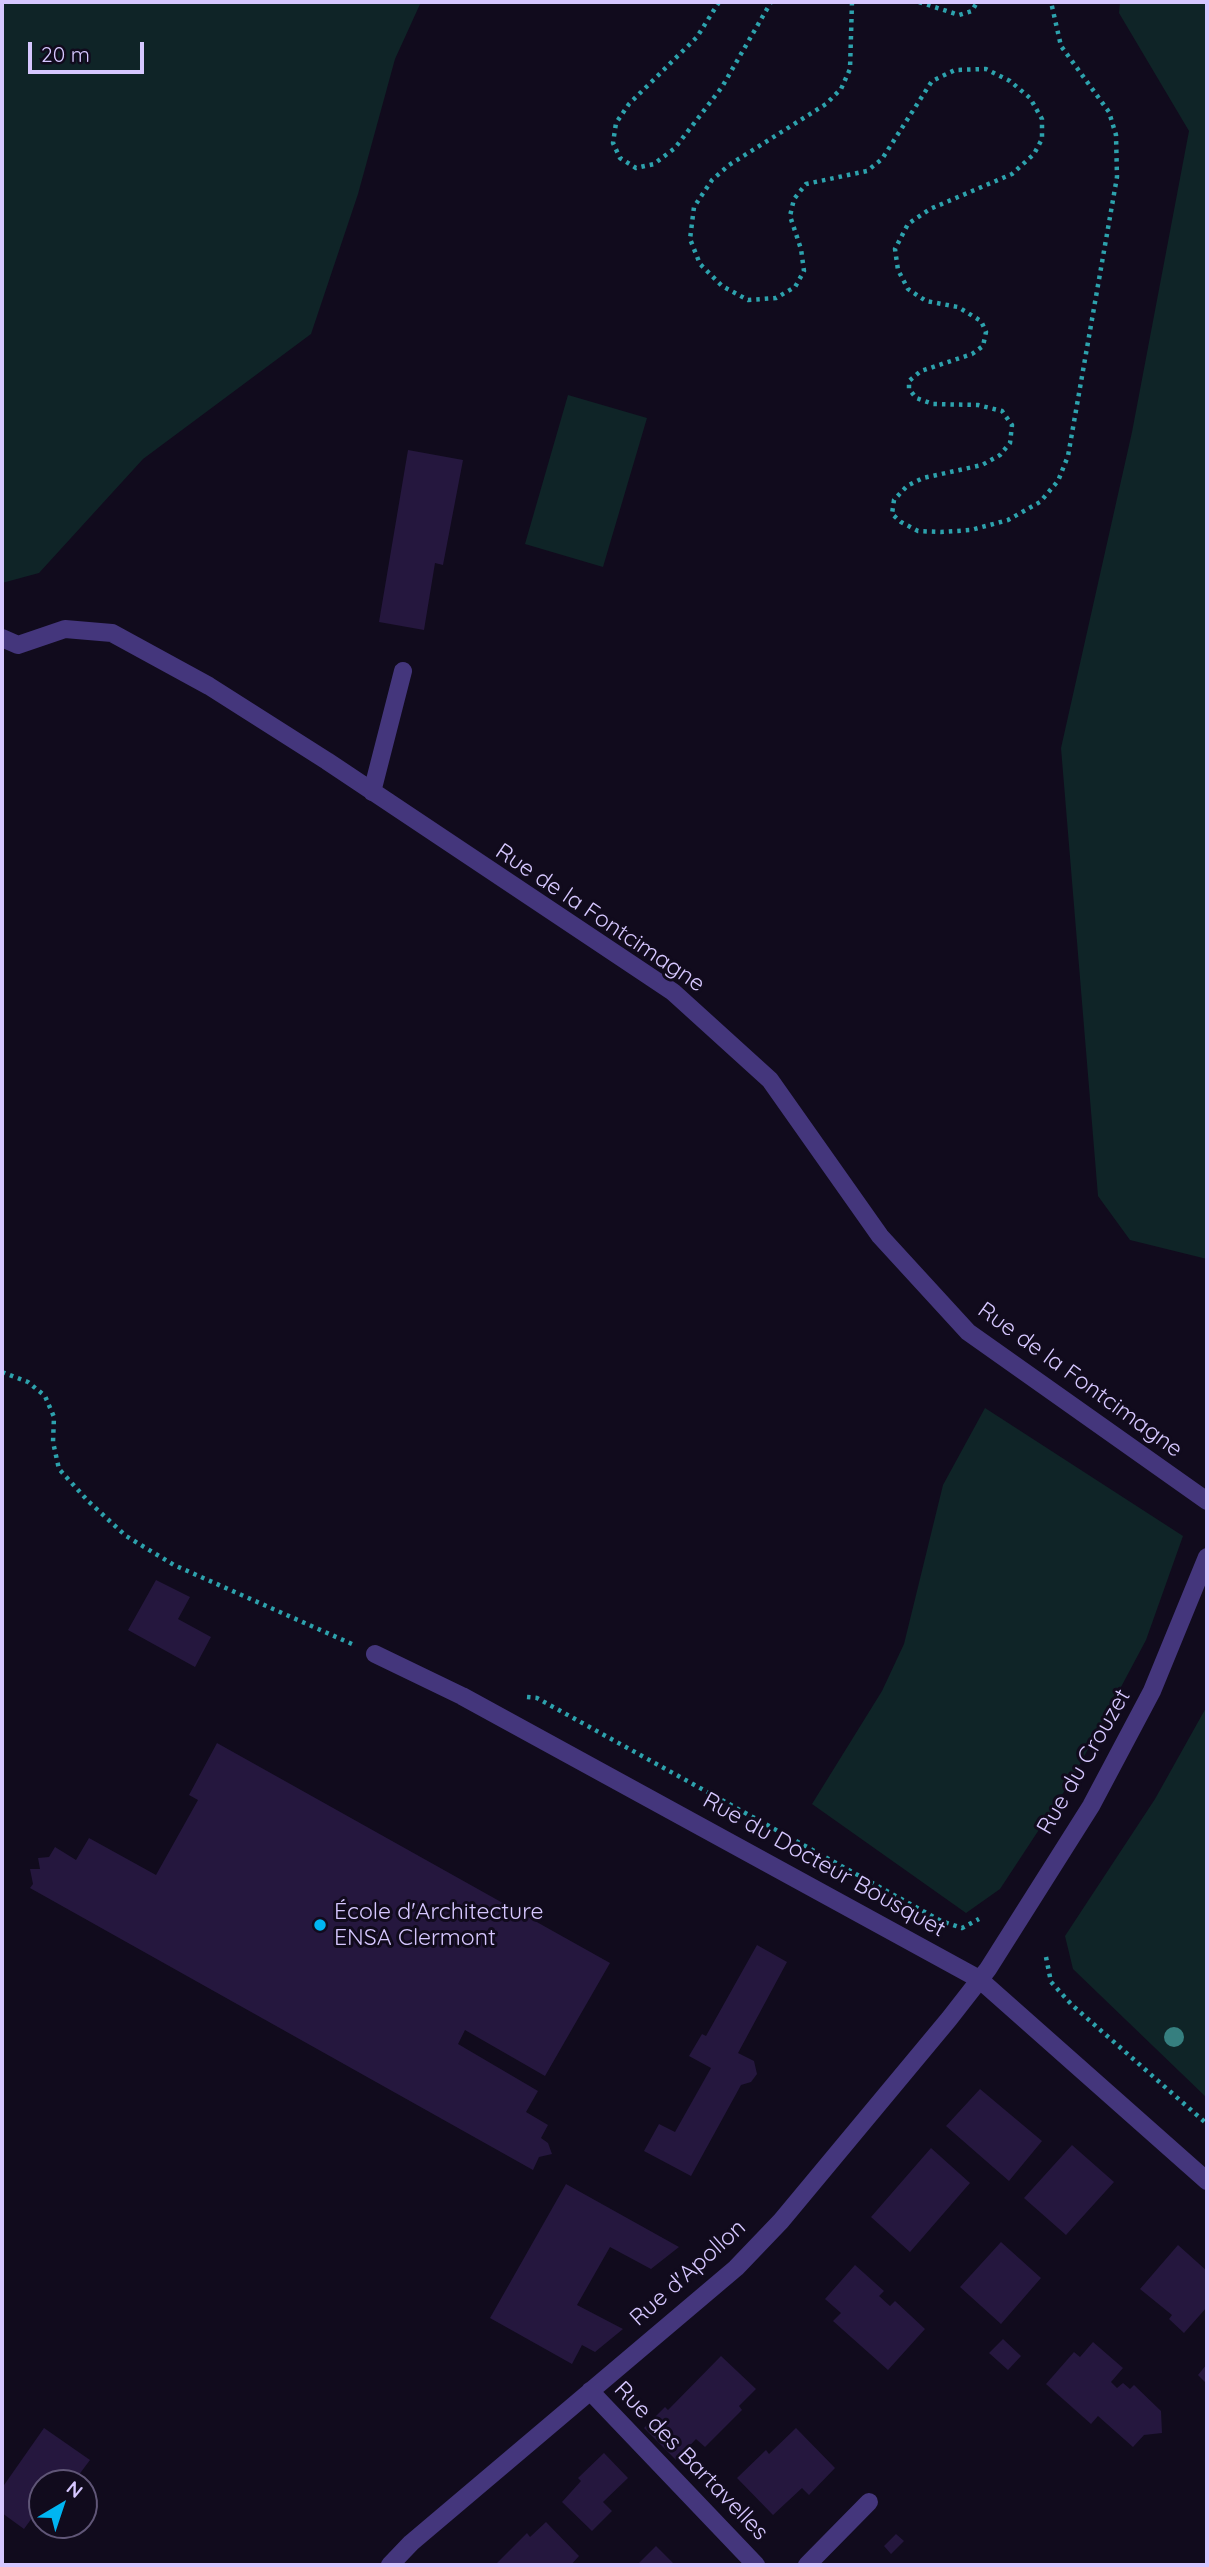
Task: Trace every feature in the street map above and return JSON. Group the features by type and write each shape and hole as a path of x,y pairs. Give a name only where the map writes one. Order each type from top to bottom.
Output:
{"street":[{"name":"Rue de la Fontcimagne","path":"2,638 18,645 65,629 112,633 209,686 673,992 770,1080 880,1236 968,1332 1207,1501"},
{"path":"372,792 403,671"},
{"name":"Rue du Crouzet","path":"979,1979 1091,1807 1152,1691 1207,1557"},
{"name":"Rue du Docteur Bousquet","path":"375,1654 462,1696 979,1979 1207,2181"},
{"name":"Rue d'Apollon","path":"390,2565 411,2543 737,2268 781,2221 979,1979"},
{"name":"Rue des Bartavelles","path":"590,2391 756,2565"},
{"path":"807,2565 869,2502"}],"path":[{"path":"719,2 697,37 629,104 616,122 613,143 620,158 636,168 654,164 675,148 722,87 771,2"},
{"path":"852,2 850,69 841,89 826,104 729,165 712,180 694,208 690,239 700,264 722,286 748,300 776,298 795,287 804,271 801,248 790,216 794,199 806,184 867,171 882,159 932,81 955,70 986,69 1010,81 1030,98 1042,119 1042,139 1034,154 1012,174 930,209 908,224 895,250 898,270 908,289 926,301 958,307 981,321 986,332 982,346 972,354 921,371 909,381 909,389 916,398 933,404 978,405 1002,411 1013,425 1010,443 1000,455 982,465 923,478 907,486 894,500 892,514 901,522 918,531 941,532 971,530 1008,520 1040,502 1058,481 1068,456 1117,177 1116,135 1109,112 1061,46 1051,2"},
{"path":"919,2 959,15 972,11 976,2"},
{"path":"2,1372 27,1382 45,1396 54,1417 53,1442 60,1469 88,1501 126,1536 174,1565 375,1654"},
{"path":"524,1697 537,1698 942,1921 962,1928 979,1919"},
{"path":"1046,1957 1051,1982 1072,2005 1207,2124"}],"green space":[{"path":"2,2 421,2 395,59 358,194 311,334 143,459 39,573 2,583"},
{"path":"1120,2 1207,2 1207,1259 1130,1240 1098,1196 1061,748 1132,432 1189,131 1119,13"},
{"path":"568,395 647,418 603,567 525,544"},
{"path":"985,1408 1183,1536 1146,1640 1071,1781 1000,1889 966,1913 812,1804 882,1691 904,1644 943,1485"},
{"path":"1207,1706 1207,2098 1073,1969 1065,1936 1155,1799"}],"building":[{"path":"408,450 463,460 443,565 435,563 424,630 379,622"},
{"path":"156,1580 190,1597 178,1619 211,1637 195,1667 128,1630"},
{"name":"École d'Architecture ENSA Clermont","path":"217,1743 610,1963 545,2076 465,2030 458,2044 538,2091 526,2112 548,2125 541,2138 548,2143 552,2154 539,2157 533,2170 30,1888 33,1884 30,1869 40,1869 38,1858 49,1857 55,1847 76,1860 89,1838 156,1875 198,1800 189,1795"},
{"path":"757,1945 787,1962 738,2053 754,2061 757,2074 751,2082 741,2085 691,2176 644,2151 659,2124 675,2132 711,2068 689,2056 702,2034 706,2036"},
{"path":"980,2089 1042,2141 1009,2181 946,2126"},
{"path":"1072,2145 1114,2182 1066,2235 1024,2198"},
{"path":"931,2148 970,2183 910,2252 871,2217"},
{"path":"566,2184 679,2247 651,2269 610,2247 577,2305 623,2329 595,2352 582,2345 572,2364 490,2318"},
{"path":"1001,2242 1041,2278 1001,2324 960,2287"},
{"path":"1178,2245 1207,2271 1207,2307 1184,2333 1169,2319 1172,2315 1140,2289"},
{"path":"855,2265 884,2291 879,2296 890,2306 895,2301 925,2329 888,2370 833,2321 841,2313 825,2299"},
{"path":"1003,2339 1021,2356 1008,2370 989,2353"},
{"path":"1093,2342 1123,2368 1111,2382 1117,2388 1123,2383 1130,2389 1134,2385 1161,2411 1162,2433 1144,2435 1133,2447 1098,2416 1091,2424 1046,2384 1074,2352 1080,2357"},
{"path":"721,2356 756,2389 739,2406 742,2410 705,2447 696,2439 676,2460 644,2428 665,2407 668,2410"},
{"path":"1207,2364 1207,2384 1198,2375"},
{"path":"44,2428 90,2460 83,2469 28,2469 28,2523 24,2529 2,2513 2,2488"},
{"path":"796,2428 835,2468 809,2495 802,2488 773,2515 737,2478 766,2450 769,2454"},
{"path":"604,2453 628,2478 603,2502 612,2511 592,2531 562,2502 581,2481 578,2478"},
{"path":"546,2522 579,2556 571,2565 495,2565 527,2533 530,2537"},
{"path":"896,2534 904,2541 891,2554 884,2546"},
{"path":"656,2546 675,2565 637,2565"}],"place":[{"name":"École d'Architecture ENSA Clermont","path":"320,1925"}]}
